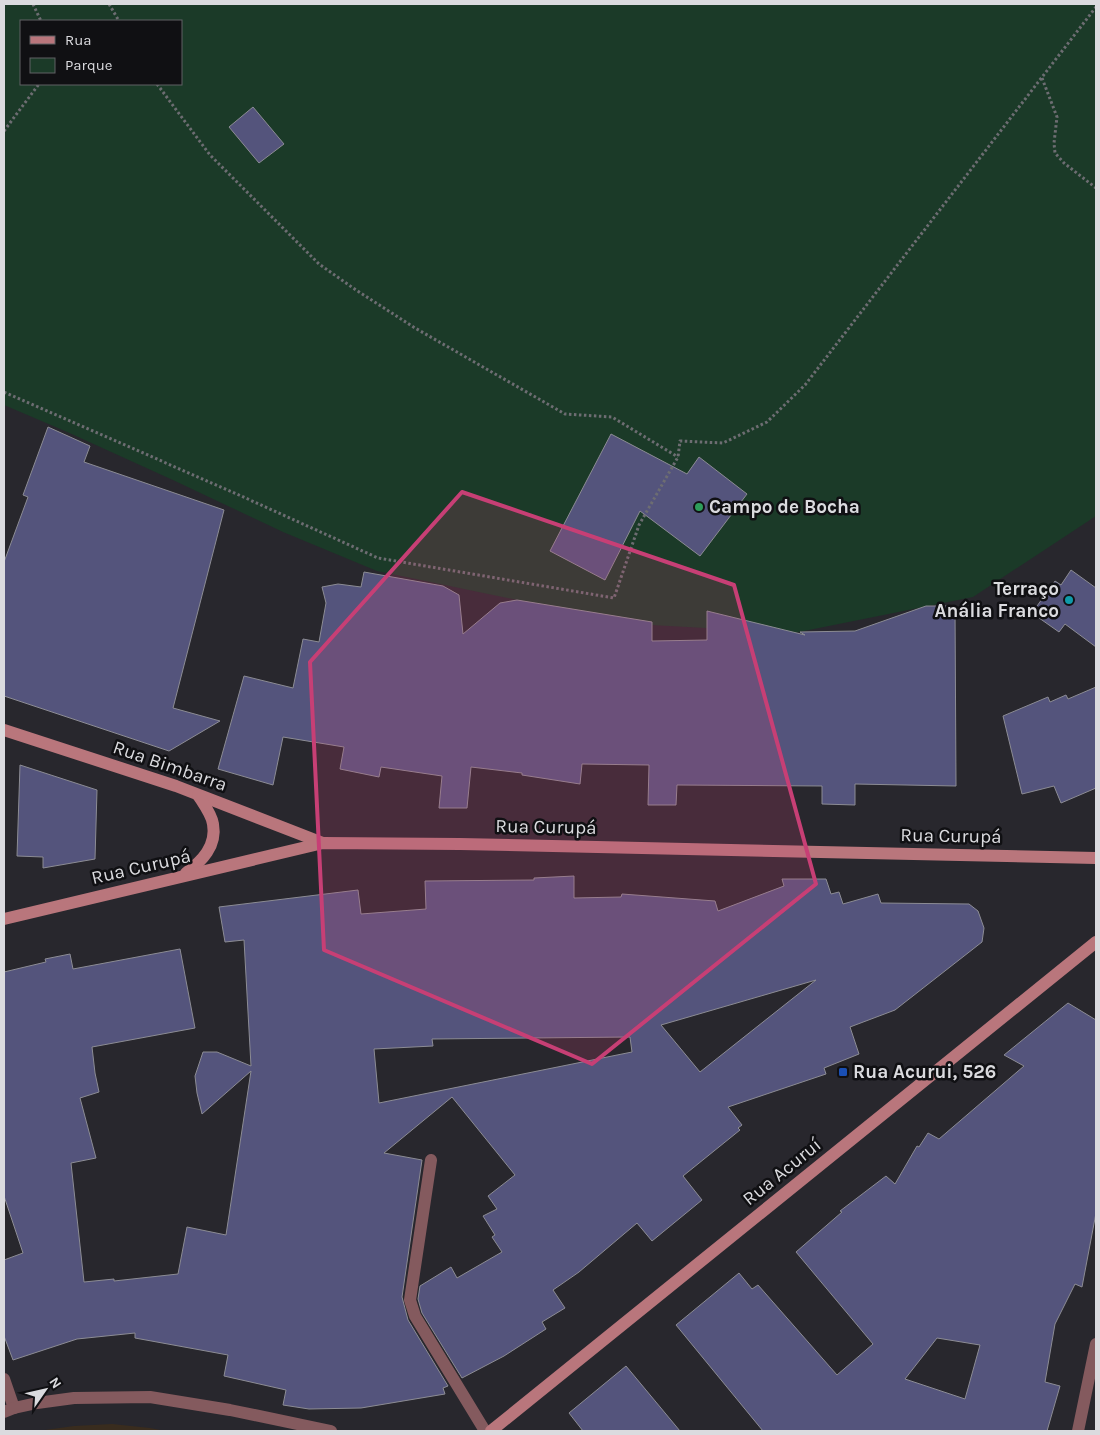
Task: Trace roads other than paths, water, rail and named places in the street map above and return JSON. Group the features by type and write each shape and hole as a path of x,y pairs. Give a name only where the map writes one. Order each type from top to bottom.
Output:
{"street":[{"name":"Rua Bimbarra","path":"4,730 198,795 323,844"},
{"path":"182,877 200,862 211,846 214,823 198,795"},
{"name":"Rua Curupá","path":"4,919 323,844 460,844 1096,858"},
{"name":"Rua Acuruí","path":"491,1431 1096,942"},
{"path":"431,1160 410,1300 415,1316 485,1431"},
{"path":"1078,1431 1096,1344"},
{"path":"4,1379 9,1410 37,1402 74,1398 150,1398 230,1410 331,1431"}],"place":[{"name":"Campo de Bocha","path":"699,507"},
{"name":"Terraço Anália Franco","path":"1069,600"},
{"name":"Rua Acurui, 526","path":"843,1072"}]}
